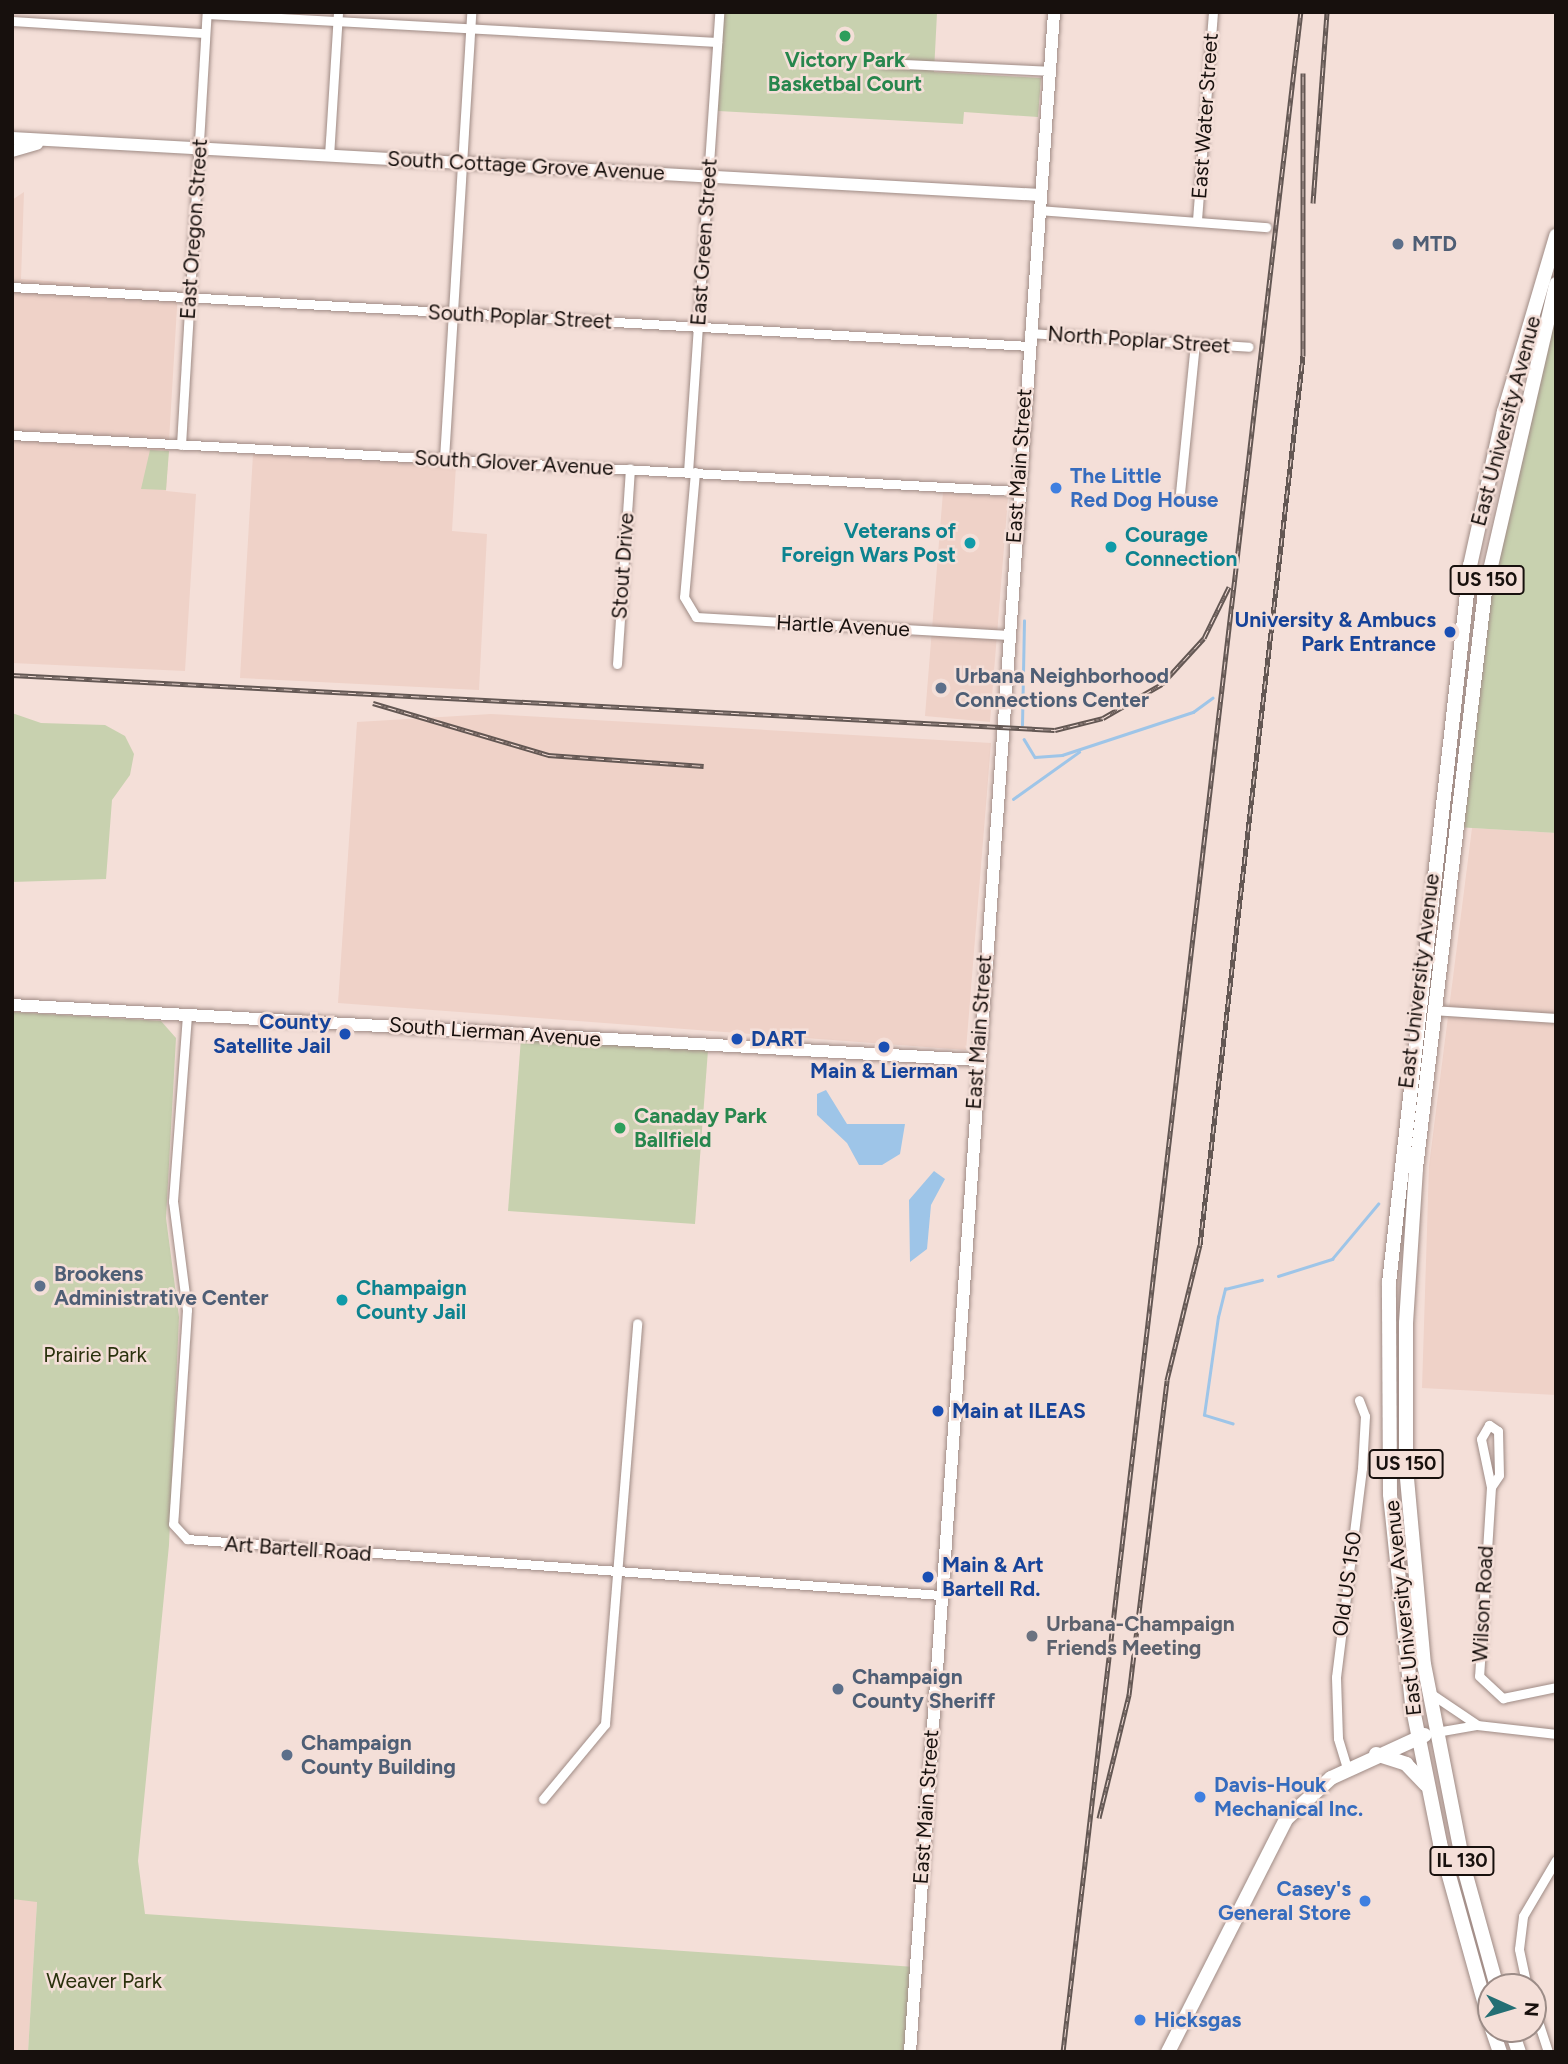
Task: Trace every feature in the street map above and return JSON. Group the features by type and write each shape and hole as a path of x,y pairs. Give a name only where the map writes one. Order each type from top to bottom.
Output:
{"main road":[{"name":"East Main Street","path":"910,2052 1016,491 1054,12"},
{"name":"South Cottage Grove Avenue","path":"12,138 1040,195"},
{"path":"12,151 65,141"},
{"name":"East University Avenue","path":"1418,1737 1394,1558 1387,1362 1396,1180 1470,566 1504,412 1556,236"},
{"name":"East University Avenue","path":"1168,2052 1277,1832 1315,1789 1347,1768 1418,1737 1436,1732 1410,1535 1404,1379 1411,1217 1486,580 1556,284"},
{"name":"South Lierman Avenue","path":"12,1005 977,1060"},
{"name":"IL 130","path":"1436,1732 1494,1973"},
{"path":"1418,1737 1427,1786"},
{"path":"1376,1754 1406,1764 1427,1786"},
{"name":"IL 130","path":"1427,1786 1477,1973"}],"street":[{"path":"444,459 471,12"},
{"name":"East Green Street","path":"684,605 698,327 719,12"},
{"name":"East Water Street","path":"1197,220 1213,12"},
{"path":"207,13 337,17 717,42"},
{"name":"East Oregon Street","path":"181,445 207,13"},
{"path":"329,156 337,17"},
{"path":"12,21 205,33"},
{"path":"882,63 1049,71"},
{"path":"1038,210 1266,227"},
{"name":"South Poplar Street","path":"12,287 191,300 698,327 1028,339"},
{"name":"North Poplar Street","path":"1028,339 1249,347"},
{"path":"1180,493 1195,344"},
{"name":"South Glover Avenue","path":"12,435 1016,491"},
{"name":"Stout Drive","path":"617,664 630,468"},
{"name":"Hartle Avenue","path":"684,605 710,619 1008,635"},
{"path":"1416,1008 1556,1018"},
{"name":"Art Bartell Road","path":"187,1015 173,1201 187,1310 176,1529 194,1542 940,1595"},
{"path":"543,1799 605,1724 637,1323"},
{"name":"Old US 150","path":"1347,1768 1336,1677 1362,1468 1365,1416 1359,1400"},
{"name":"Wilson Road","path":"1491,1487 1499,1475 1499,1458 1498,1431 1489,1425 1481,1439 1491,1487 1479,1676 1503,1698 1556,1687"},
{"path":"1429,1692 1477,1725"},
{"path":"1436,1732 1477,1725 1556,1734"},
{"path":"1524,1973 1520,1949 1522,1916 1556,1860"}],"shaded area":[{"path":"24,192 21,279 178,291 166,491 196,494 185,671 12,663 12,200"},
{"path":"253,454 456,465 452,531 487,534 479,690 240,678"},
{"path":"943,492 1008,497 990,722 925,716"},
{"path":"491,714 991,743 966,1050 338,1003 357,722"},
{"path":"1472,828 1556,833 1556,1395 1422,1388 1429,1166"},
{"path":"12,1899 37,1901 28,2052 12,2052"}],"green space":[{"path":"724,12 937,13 934,72 1041,78 1038,117 964,112 963,124 718,111"},
{"path":"1556,284 1556,833 1456,827 1475,656"},
{"path":"150,450 169,451 166,490 141,489"},
{"path":"12,713 41,723 105,725 125,736 134,754 130,775 112,800 106,879 12,882"},
{"path":"12,1012 161,1021 176,1038 166,1218 179,1317 169,1545 138,1861 145,1914 915,1967 909,2052 28,2052 37,1902 12,1899"},
{"path":"521,1038 708,1050 695,1224 508,1211"}],"water":[{"path":"826,1090 847,1124 905,1124 900,1154 882,1165 859,1165 847,1143 817,1115 817,1094"},
{"path":"934,1171 945,1179 931,1205 927,1249 910,1262 909,1200"}],"waterway":[{"path":"1022,725 1024,621"},
{"path":"1024,739 1035,757 1062,755 1193,712 1212,698"},
{"path":"1013,799 1079,752"},
{"path":"1278,1276 1332,1259 1378,1204"},
{"path":"1233,1424 1204,1415 1218,1317 1225,1289 1262,1280"}],"railway":[{"path":"1063,2052 1301,12"},
{"path":"1313,203 1327,12"},
{"path":"1099,1818 1129,1695 1167,1380 1200,1245 1303,356 1303,73"},
{"path":"12,675 1055,730 1103,718 1162,684 1204,638 1229,587"},
{"path":"373,703 548,755 704,766"}],"place":[{"name":"Victory Park Basketbal Court","path":"845,36"},
{"name":"MTD","path":"1398,244"},
{"name":"The Little Red Dog House","path":"1056,488"},
{"name":"Veterans of Foreign Wars Post","path":"970,543"},
{"name":"Courage Connection","path":"1111,547"},
{"name":"University & Ambucs Park Entrance","path":"1450,632"},
{"name":"Urbana Neighborhood Connections Center","path":"941,688"},
{"name":"County Satellite Jail","path":"345,1034"},
{"name":"DART","path":"737,1039"},
{"name":"Main & Lierman","path":"884,1047"},
{"name":"Canaday Park Ballfield","path":"620,1128"},
{"name":"Brookens Administrative Center","path":"40,1286"},
{"name":"Champaign County Jail","path":"342,1300"},
{"name":"Main at ILEAS","path":"938,1411"},
{"name":"Main & Art Bartell Rd.","path":"928,1577"},
{"name":"Urbana-Champaign Friends Meeting","path":"1032,1636"},
{"name":"Champaign County Sheriff","path":"838,1689"},
{"name":"Champaign County Building","path":"287,1755"},
{"name":"Davis-Houk Mechanical Inc.","path":"1200,1797"},
{"name":"Casey's General Store","path":"1365,1901"},
{"name":"Hicksgas","path":"1140,2020"}],"park label":[{"name":"Prairie Park","path":"95,1355"},
{"name":"Weaver Park","path":"104,1981"}]}
